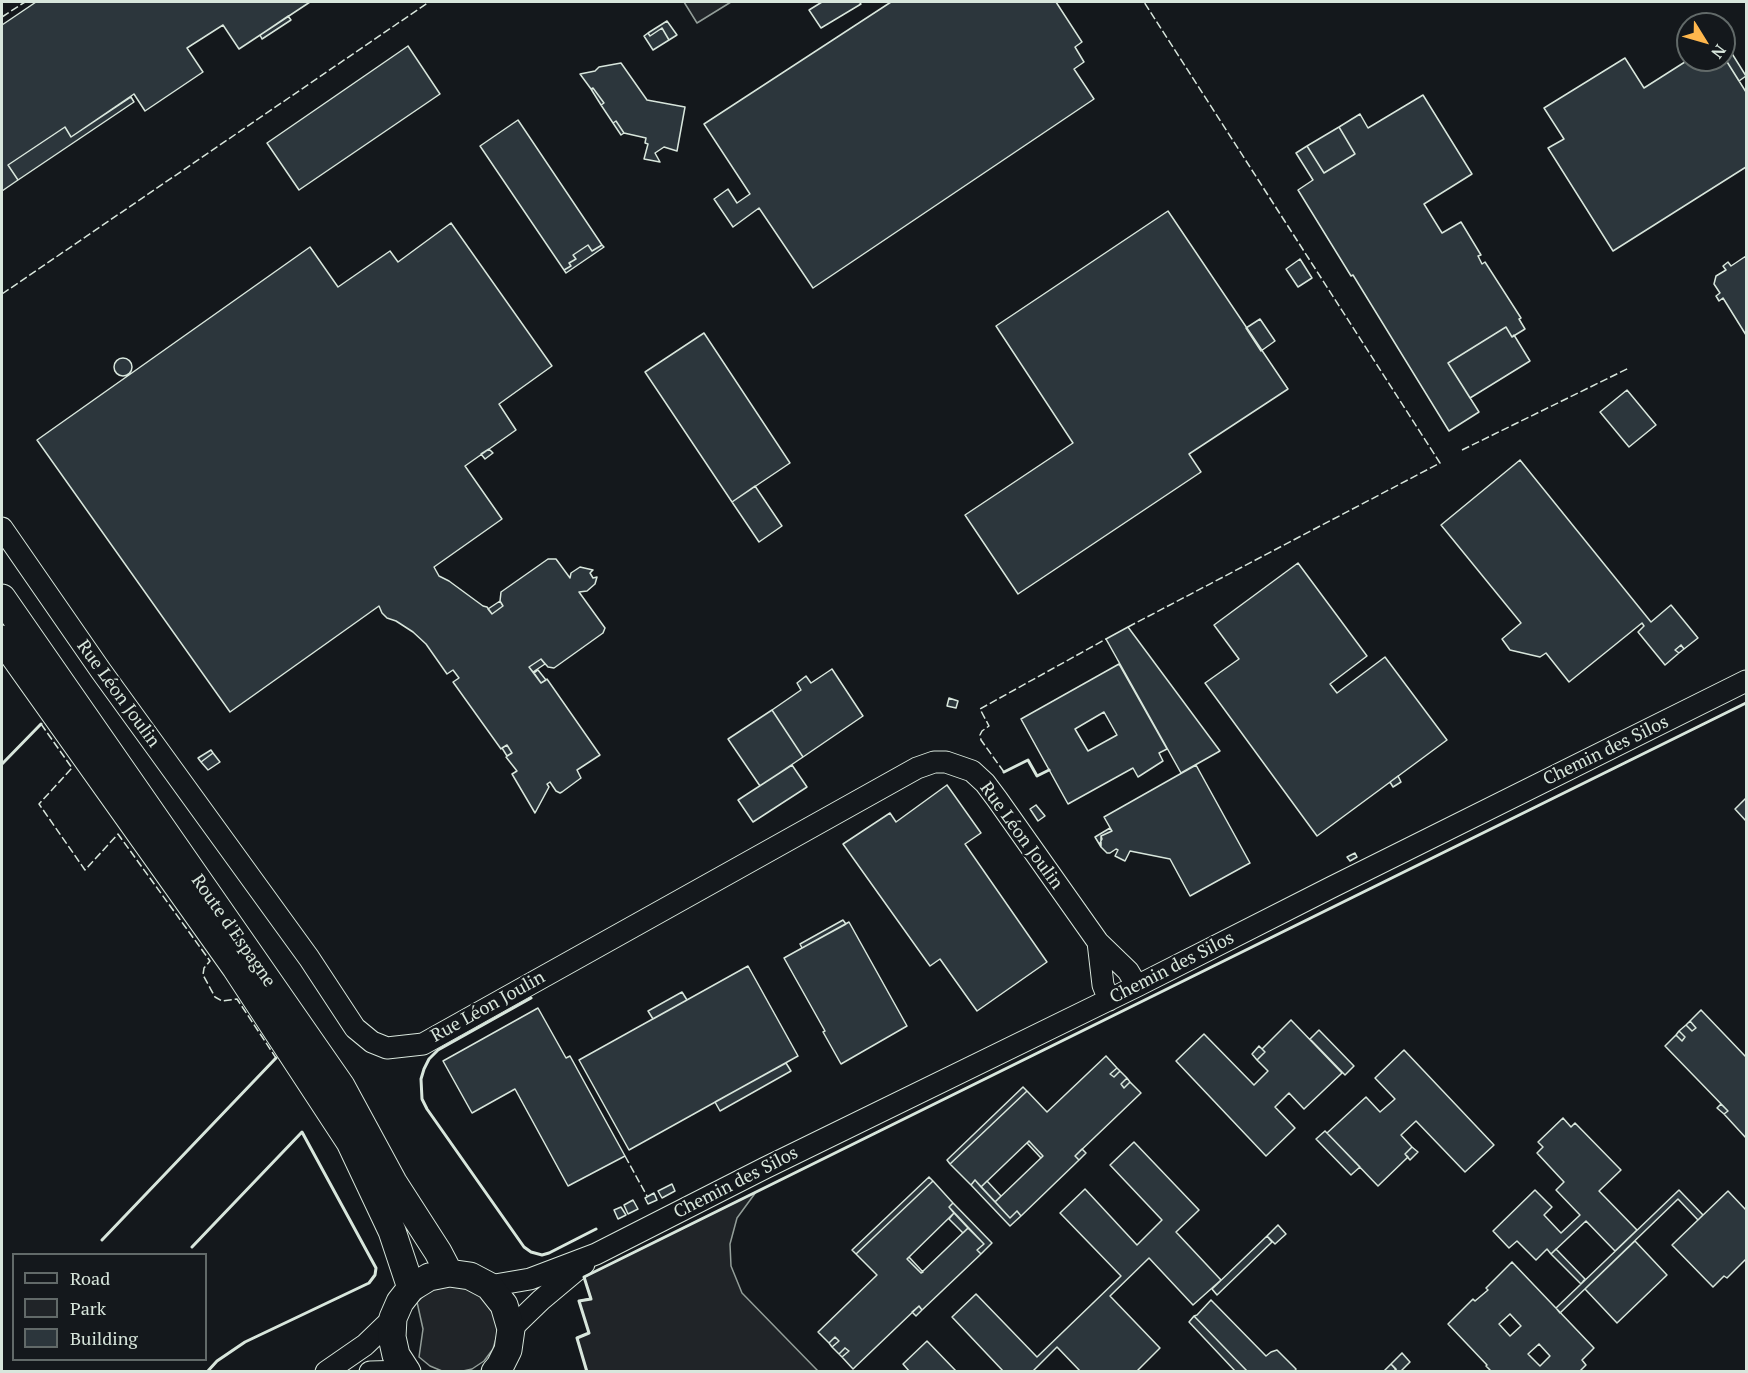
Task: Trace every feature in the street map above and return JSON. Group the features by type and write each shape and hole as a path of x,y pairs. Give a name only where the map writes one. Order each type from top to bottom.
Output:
{"main road":[{"name":"Route d'Espagne","path":"2,598 341,1086 393,1182 449,1273"},
{"name":"Route d'Espagne","path":"2,639 236,968 350,1142 392,1231 411,1288"},
{"path":"406,1371 396,1355 392,1337 393,1318 400,1302 411,1288 429,1277 449,1273 470,1276 489,1286 504,1305 508,1356"}],"street":[{"name":"Rue Léon Joulin","path":"2,528 100,671 309,958 355,1028 372,1042 387,1047 423,1044 897,779 934,762 946,762 972,771 985,783 1098,942 1128,971 1137,986"},
{"name":"Chemin des Silos","path":"489,1286 530,1279 596,1254 1746,681"},
{"name":"Rue Léon Joulin","path":"1098,942 1103,985 1109,1000"},
{"name":"Chemin des Silos","path":"508,1356 541,1300 596,1254"},
{"path":"326,1371 365,1345 393,1318"},
{"path":"370,1371 406,1371"}],"green space":[{"path":"684,2 731,2 697,23"},
{"path":"756,1192 737,1218 730,1244 731,1266 742,1293 818,1371 587,1371 577,1338 589,1333 579,1301 591,1298 584,1277"},
{"path":"456,1284 483,1295 497,1320 497,1335 493,1349 484,1361 472,1369 442,1371 430,1366 419,1357 423,1329 417,1302 428,1292 441,1285"}],"building":[{"path":"36,2 310,2 239,49 223,25 187,48 203,72 145,111 134,94 71,137 65,127 8,165 18,180 2,191 2,25"},
{"path":"822,2 859,2 861,4 821,28 809,10"},
{"path":"891,2 1056,2 1082,42 1075,47 1084,62 1074,69 1094,99 813,288 759,208 733,227 714,199 728,189 737,203 750,194 704,124"},
{"path":"288,16 291,20 262,39 260,35"},
{"path":"667,21 677,35 669,40 662,28 650,36 648,33"},
{"path":"662,28 669,40 653,50 644,36 648,33 650,36"},
{"path":"408,46 440,94 299,190 267,143"},
{"path":"1625,58 1644,88 1676,68 1676,72 1733,72 1746,92 1746,167 1613,251 1548,148 1564,139 1544,108"},
{"path":"1736,60 1746,76 1739,81 1733,72 1736,72"},
{"path":"621,63 647,100 685,107 677,151 664,147 655,153 660,162 644,159 648,144 645,143 646,138 624,133 616,121 613,123 601,105 604,103 580,74 595,71 599,67"},
{"path":"593,88 604,103 601,105 591,89"},
{"path":"1423,95 1472,174 1424,204 1442,233 1461,222 1481,255 1478,256 1482,264 1485,262 1521,318 1519,319 1525,329 1512,337 1506,327 1448,363 1479,412 1449,431 1298,190 1313,180 1296,153 1307,146 1324,173 1355,154 1339,127 1360,114 1368,128"},
{"path":"131,97 134,102 18,180 8,165 65,127 71,137"},
{"path":"518,120 602,245 592,251 588,245 573,255 576,259 564,270 480,146"},
{"path":"616,121 624,133 621,135 613,123"},
{"path":"1339,127 1355,154 1324,173 1307,146"},
{"path":"1168,211 1288,389 1189,454 1201,472 1018,594 965,515 1073,443 996,326"},
{"path":"451,223 552,366 499,404 516,430 465,466 502,519 434,567 439,576 487,607 492,614 503,606 500,601 501,592 548,559 556,559 570,578 571,573 580,567 593,570 590,573 593,578 597,577 595,584 587,591 579,592 605,628 603,633 554,668 548,667 541,659 529,667 541,683 547,679 600,755 577,770 581,778 562,792 556,791 550,782 547,784 549,787 535,813 512,774 517,771 506,757 512,753 507,745 501,749 453,682 459,678 453,670 447,674 426,644 413,632 387,618 379,606 230,712 37,440 310,247 338,287 390,251 398,262"},
{"path":"588,245 592,251 602,245 604,247 566,273 564,270 571,266 569,263 576,259 573,255"},
{"path":"1746,256 1746,335 1723,298 1719,301 1716,296 1720,293 1714,284 1716,276 1726,270 1723,266 1728,262 1731,266"},
{"path":"1300,259 1312,278 1298,287 1286,269"},
{"path":"1260,319 1275,341 1261,351 1246,328"},
{"path":"1506,327 1512,337 1514,335 1530,361 1470,398 1448,363"},
{"path":"704,333 790,463 732,502 645,372"},
{"path":"119,358 127,358 132,363 130,374 119,376 114,371 114,363"},
{"path":"1627,390 1656,425 1629,447 1600,412"},
{"path":"489,449 493,453 485,459 481,454"},
{"path":"1520,460 1651,622 1671,605 1698,638 1684,649 1681,645 1675,650 1679,653 1665,665 1638,632 1644,626 1642,623 1569,682 1546,653 1540,657 1510,650 1502,639 1521,623 1441,525"},
{"path":"755,486 782,526 759,542 732,502"},
{"path":"1298,563 1367,656 1330,684 1337,693 1385,657 1447,740 1317,836 1205,683 1239,659 1214,625"},
{"path":"500,601 503,606 492,614 488,609"},
{"path":"1128,627 1220,751 1181,773 1106,639"},
{"path":"1681,645 1684,649 1679,653 1675,650"},
{"path":"541,659 545,664 533,672 529,667"},
{"path":"1119,664 1167,749 1159,753 1163,761 1138,777 1133,768 1068,804 1021,719","holes":["1104,712 1117,735 1088,751 1075,729"]},
{"path":"832,669 863,716 803,757 772,710 801,690 797,683 806,676 811,683"},
{"path":"538,670 546,680 541,683 534,673"},
{"path":"949,698 958,701 956,708 947,706"},
{"path":"772,710 803,757 760,786 728,739"},
{"path":"507,745 512,753 507,756 502,748"},
{"path":"211,750 213,753 201,762 198,758"},
{"path":"213,753 220,762 208,770 201,762"},
{"path":"792,765 807,787 753,822 738,800"},
{"path":"1196,765 1250,863 1190,896 1170,859 1130,851 1125,861 1115,856 1118,850 1107,853 1100,843 1101,836 1112,831 1104,817"},
{"path":"1398,776 1401,782 1393,787 1390,782"},
{"path":"947,785 981,833 965,844 1047,962 977,1011 940,959 930,966 843,844 890,813 896,822"},
{"path":"1746,798 1746,821 1735,809"},
{"path":"1036,805 1045,816 1038,821 1030,809"},
{"path":"1110,828 1112,831 1101,836 1101,847 1095,837"},
{"path":"1355,853 1357,857 1350,861 1347,857"},
{"path":"843,920 846,924 802,948 800,944"},
{"path":"849,922 907,1026 841,1064 784,958"},
{"path":"748,966 798,1056 629,1150 579,1060"},
{"path":"682,992 687,1000 653,1019 648,1011"},
{"path":"538,1008 566,1058 570,1056 625,1156 568,1186 515,1089 472,1113 443,1061"},
{"path":"1701,1010 1746,1057 1746,1138 1724,1114 1728,1111 1665,1046 1676,1035 1682,1041 1685,1037 1679,1031 1686,1025 1692,1031 1696,1028 1690,1021"},
{"path":"1291,1020 1342,1073 1304,1109 1289,1093 1275,1107 1295,1128 1266,1156 1176,1061 1204,1034 1254,1085 1268,1071 1257,1060 1265,1052 1262,1049"},
{"path":"1690,1021 1696,1028 1692,1031 1686,1025"},
{"path":"1319,1030 1354,1066 1345,1075 1310,1039"},
{"path":"1679,1031 1685,1037 1682,1041 1676,1035"},
{"path":"1259,1046 1265,1052 1257,1060 1252,1054"},
{"path":"1404,1050 1494,1145 1465,1172 1416,1121 1401,1135 1412,1147 1405,1154 1408,1157 1378,1186 1327,1133 1366,1097 1380,1112 1395,1099 1375,1078"},
{"path":"1106,1056 1117,1068 1110,1074 1114,1077 1120,1071 1127,1078 1121,1084 1124,1088 1130,1082 1141,1093 1075,1156 1079,1160 1021,1216 1017,1211 1010,1218 995,1202 1043,1156 1029,1141 981,1187 975,1180 971,1185 950,1164 1027,1091 1047,1112"},
{"path":"786,1063 791,1071 720,1111 715,1102"},
{"path":"1117,1068 1120,1071 1114,1077 1110,1074"},
{"path":"1127,1078 1130,1082 1124,1088 1121,1084"},
{"path":"1023,1087 1027,1091 950,1164 947,1160"},
{"path":"1721,1104 1728,1111 1724,1114 1717,1108"},
{"path":"1563,1118 1571,1127 1575,1123 1621,1170 1599,1191 1637,1230 1615,1251 1586,1221 1551,1254 1547,1249 1536,1260 1517,1241 1509,1248 1493,1231 1535,1190 1552,1207 1544,1215 1561,1233 1580,1215 1556,1190 1564,1182 1537,1153 1543,1147 1538,1142"},
{"path":"1325,1131 1360,1167 1351,1175 1316,1139"},
{"path":"1029,1141 1043,1156 1041,1158 1027,1143"},
{"path":"1134,1142 1199,1210 1176,1232 1221,1280 1193,1305 1149,1258 1110,1296 1160,1348 1136,1372 1081,1372 1057,1347 1032,1372 1004,1372 952,1317 976,1294 1037,1357 1121,1276 1060,1213 1085,1189 1137,1245 1162,1220 1110,1165"},
{"path":"1412,1147 1418,1152 1410,1160 1405,1154"},
{"path":"1082,1149 1086,1153 1079,1160 1075,1156"},
{"path":"929,1177 933,1181 856,1254 852,1250"},
{"path":"975,1180 1010,1218 1017,1211 1021,1216 1010,1226 971,1185"},
{"path":"933,1181 953,1203 949,1207 954,1213 907,1259 921,1273 968,1228 984,1244 977,1250 981,1254 922,1310 919,1306 853,1369 842,1357 849,1351 845,1348 839,1354 832,1347 839,1341 835,1337 829,1343 818,1332 877,1275 856,1254"},
{"path":"987,1181 1001,1196 995,1202 981,1187"},
{"path":"672,1184 675,1191 662,1198 658,1191"},
{"path":"1679,1190 1703,1215 1698,1220 1678,1199 1560,1313 1556,1308"},
{"path":"1728,1191 1746,1210 1746,1259 1727,1278 1724,1276 1713,1287 1672,1245"},
{"path":"654,1193 657,1200 648,1204 645,1198"},
{"path":"633,1200 638,1209 628,1214 624,1205"},
{"path":"953,1203 992,1243 981,1254 977,1250 984,1244 949,1207"},
{"path":"621,1207 626,1215 618,1219 614,1210"},
{"path":"954,1213 968,1228 963,1233 949,1219"},
{"path":"1278,1225 1286,1234 1275,1244 1267,1236"},
{"path":"1267,1236 1272,1242 1217,1295 1212,1289"},
{"path":"1635,1241 1667,1275 1617,1323 1585,1289"},
{"path":"1556,1249 1585,1279 1581,1284 1551,1254"},
{"path":"909,1257 923,1272 921,1273 907,1259"},
{"path":"1512,1262 1594,1348 1582,1360 1586,1365 1579,1372 1488,1372 1490,1370 1487,1365 1448,1324 1473,1299 1475,1301 1488,1290 1486,1288","holes":["1510,1314 1521,1326 1510,1336 1499,1324","1539,1344 1550,1356 1540,1366 1528,1354"]},
{"path":"1211,1300 1266,1356 1277,1350 1296,1369 1294,1372 1248,1372 1194,1316"},
{"path":"919,1306 922,1310 916,1316 912,1312"},
{"path":"1194,1316 1248,1372 1236,1372 1189,1322"},
{"path":"835,1337 839,1341 832,1347 829,1343"},
{"path":"927,1341 957,1372 910,1372 903,1364"},
{"path":"845,1348 849,1351 842,1357 839,1354"},
{"path":"1402,1353 1410,1362 1398,1372 1391,1364"},
{"path":"1391,1364 1396,1369 1393,1372 1383,1372"}],"fence":[{"path":"2,17 25,2"},
{"path":"2,294 429,2"},
{"path":"1128,627 1440,463 1144,2"},
{"path":"1462,450 1629,368"},
{"path":"1004,772 981,740 982,731 989,726 980,709 1106,639"},
{"path":"41,724 72,768 39,804 85,870 118,834 210,961 204,968 203,975 215,997 222,1001 237,999 276,1058"},
{"path":"625,1156 647,1196"}],"wall":[{"path":"587,1372 577,1338 589,1333 579,1301 591,1299 584,1277 1746,703"},
{"path":"2,764 41,724"},
{"path":"1004,772 1028,760 1037,776 1049,770"},
{"path":"531,998 438,1050 429,1059 424,1069 421,1079 422,1099 524,1247 542,1255 596,1229"},
{"path":"102,1240 276,1058"},
{"path":"192,1247 302,1132 376,1268 375,1275 369,1283 245,1342 217,1361 207,1372"}]}
